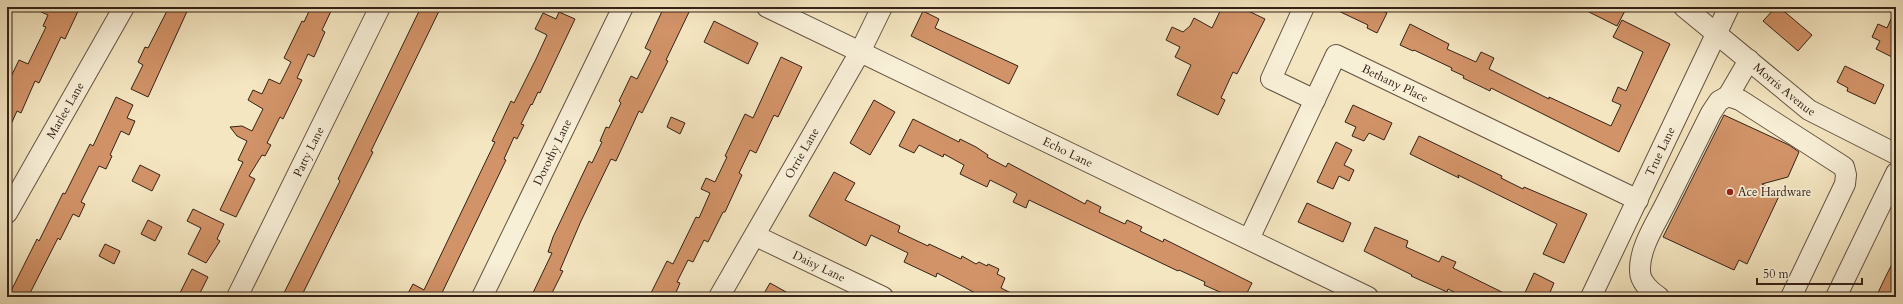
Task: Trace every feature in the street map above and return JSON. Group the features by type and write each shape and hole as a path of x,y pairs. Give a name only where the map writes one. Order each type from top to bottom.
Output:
{"street":[{"name":"Marlee Lane","path":"7,213 124,7"},
{"name":"Patty Lane","path":"237,297 380,7"},
{"name":"Dorothy Lane","path":"482,297 623,7"},
{"name":"Echo Lane","path":"767,7 1368,297"},
{"name":"Orrie Lane","path":"719,297 756,236 860,52 882,7"},
{"path":"1304,7 1271,79 1315,100"},
{"name":"Morris Avenue","path":"1684,7 1809,110 1896,154"},
{"name":"True Lane","path":"1591,297 1729,7"},
{"name":"Bethany Place","path":"1248,240 1336,55 1638,200"},
{"path":"1656,295 1643,282 1640,273 1641,260 1650,236 1710,113 1719,101 1728,96 1750,60"},
{"path":"1728,96 1740,100 1820,153 1844,167 1846,175 1845,184 1791,297"},
{"path":"1820,153 1834,122"},
{"path":"1836,297 1896,173"},
{"name":"Daisy Lane","path":"756,236 883,297"}],"building":[{"path":"30,7 80,7 65,39 61,37 39,83 35,81 21,113 17,111 7,133 7,85 19,60 28,64 46,27 43,26 48,15"},
{"path":"169,7 189,7 148,97 131,89 143,65 138,62 145,47 148,48"},
{"path":"311,7 333,7 322,30 325,32 314,57 308,54 297,78 302,80 283,119 280,117 267,143 271,145 265,156 262,155 249,176 255,179 236,217 220,210 243,162 238,160 247,141 237,136 230,127 242,126 252,131 263,109 248,100 253,90 262,94 269,79 280,84 291,62 284,58 302,21 304,22"},
{"path":"421,7 441,7 371,151 373,152 301,297 282,297 340,181 338,179"},
{"path":"664,7 683,7 690,10 666,60 668,61 642,113 639,111 616,161 611,159 581,221 560,270 563,271 550,297 531,297 552,253 548,252 553,237 589,161 592,163 602,142 600,141 606,127 609,128 621,103 619,101 631,76 637,79 651,51 645,48"},
{"path":"1222,7 1240,7 1265,19 1237,74 1233,72 1221,98 1225,100 1218,115 1177,95 1191,65 1175,57 1180,47 1166,40 1172,27 1183,32 1190,26 1194,18 1212,28"},
{"path":"1330,7 1375,7 1387,13 1377,33 1367,28 1368,25"},
{"path":"1579,7 1627,7 1617,26"},
{"path":"1776,7 1779,7 1812,35 1798,51 1763,21"},
{"path":"1896,8 1896,49 1892,57 1876,49 1880,41 1872,37 1878,24 1887,28"},
{"path":"923,11 939,19 935,28 1018,66 1009,84 911,36"},
{"path":"559,12 575,19 540,93 538,92 521,124 524,125 517,139 514,137 504,159 506,160 440,297 406,297 413,284 424,290 495,142 492,141 511,101 514,103 536,59 547,35 535,29 543,13 556,19"},
{"path":"1622,20 1670,44 1619,152 1491,88 1490,91 1463,78 1464,76 1451,70 1452,68 1400,45 1410,24 1449,44 1447,49 1476,62 1481,52 1494,58 1489,69 1549,99 1549,97 1611,126 1621,105 1612,101 1618,87 1626,91 1643,52 1613,37"},
{"path":"714,21 758,43 748,64 704,42"},
{"path":"781,57 802,67 778,117 774,115 756,153 750,150 739,173 742,175 725,212 723,212 708,242 704,240 693,262 688,260 677,282 680,283 674,297 649,297 667,261 673,264 696,217 699,218 710,193 701,189 706,178 715,182 727,157 725,156 745,114 753,118"},
{"path":"1845,66 1884,85 1875,104 1847,91 1848,88 1837,82"},
{"path":"116,97 133,105 127,118 135,121 129,135 121,131 110,155 112,156 106,169 99,166 81,202 85,204 79,217 73,214 60,240 58,238 28,297 8,297 37,239 39,241 90,144 93,146"},
{"path":"874,100 895,112 870,155 850,143"},
{"path":"1353,105 1392,123 1384,140 1369,133 1364,141 1352,136 1356,127 1345,122"},
{"name":"Ace Hardware","path":"1724,115 1789,145 1799,152 1788,177 1762,184 1780,194 1747,264 1739,260 1734,270 1663,237"},
{"path":"671,117 685,123 680,134 667,127"},
{"path":"913,119 959,142 960,139 976,147 988,155 987,157 1006,167 1008,163 1085,204 1087,200 1101,207 1099,212 1125,224 1127,220 1142,227 1140,231 1163,242 1164,239 1252,283 1245,297 1229,296 1204,285 1205,282 1179,270 1178,271 1029,200 1026,208 1013,202 1017,194 990,180 987,187 960,174 964,165 944,154 943,157 919,145 914,153 899,146"},
{"path":"1419,136 1502,176 1501,178 1523,189 1524,187 1587,214 1564,263 1543,254 1557,224 1458,175 1459,178 1410,154"},
{"path":"1336,142 1352,150 1344,165 1354,170 1349,181 1339,176 1333,189 1317,182"},
{"path":"140,165 160,175 152,191 132,181"},
{"path":"834,172 855,183 845,200 900,226 898,232 928,246 929,244 961,259 962,256 976,264 979,262 999,269 997,274 1005,278 1001,288 1019,297 983,297 937,273 936,277 904,262 908,253 871,235 866,246 809,216"},
{"path":"1307,203 1351,223 1343,242 1298,222"},
{"path":"193,209 224,224 217,239 220,241 206,263 188,254 201,228 187,221"},
{"path":"148,220 162,227 155,241 141,234"},
{"path":"1375,227 1408,241 1406,247 1439,262 1442,256 1456,262 1453,268 1512,297 1464,297 1448,289 1447,292 1411,276 1412,275 1364,251"},
{"path":"105,244 120,251 114,264 99,256"},
{"path":"1896,256 1896,297 1876,297 1884,280"},
{"path":"192,269 208,277 198,297 178,297"},
{"path":"1534,273 1554,283 1548,297 1523,297"},
{"path":"770,283 795,297 762,297"}],"place":[{"name":"Ace Hardware","path":"1730,192"}]}
